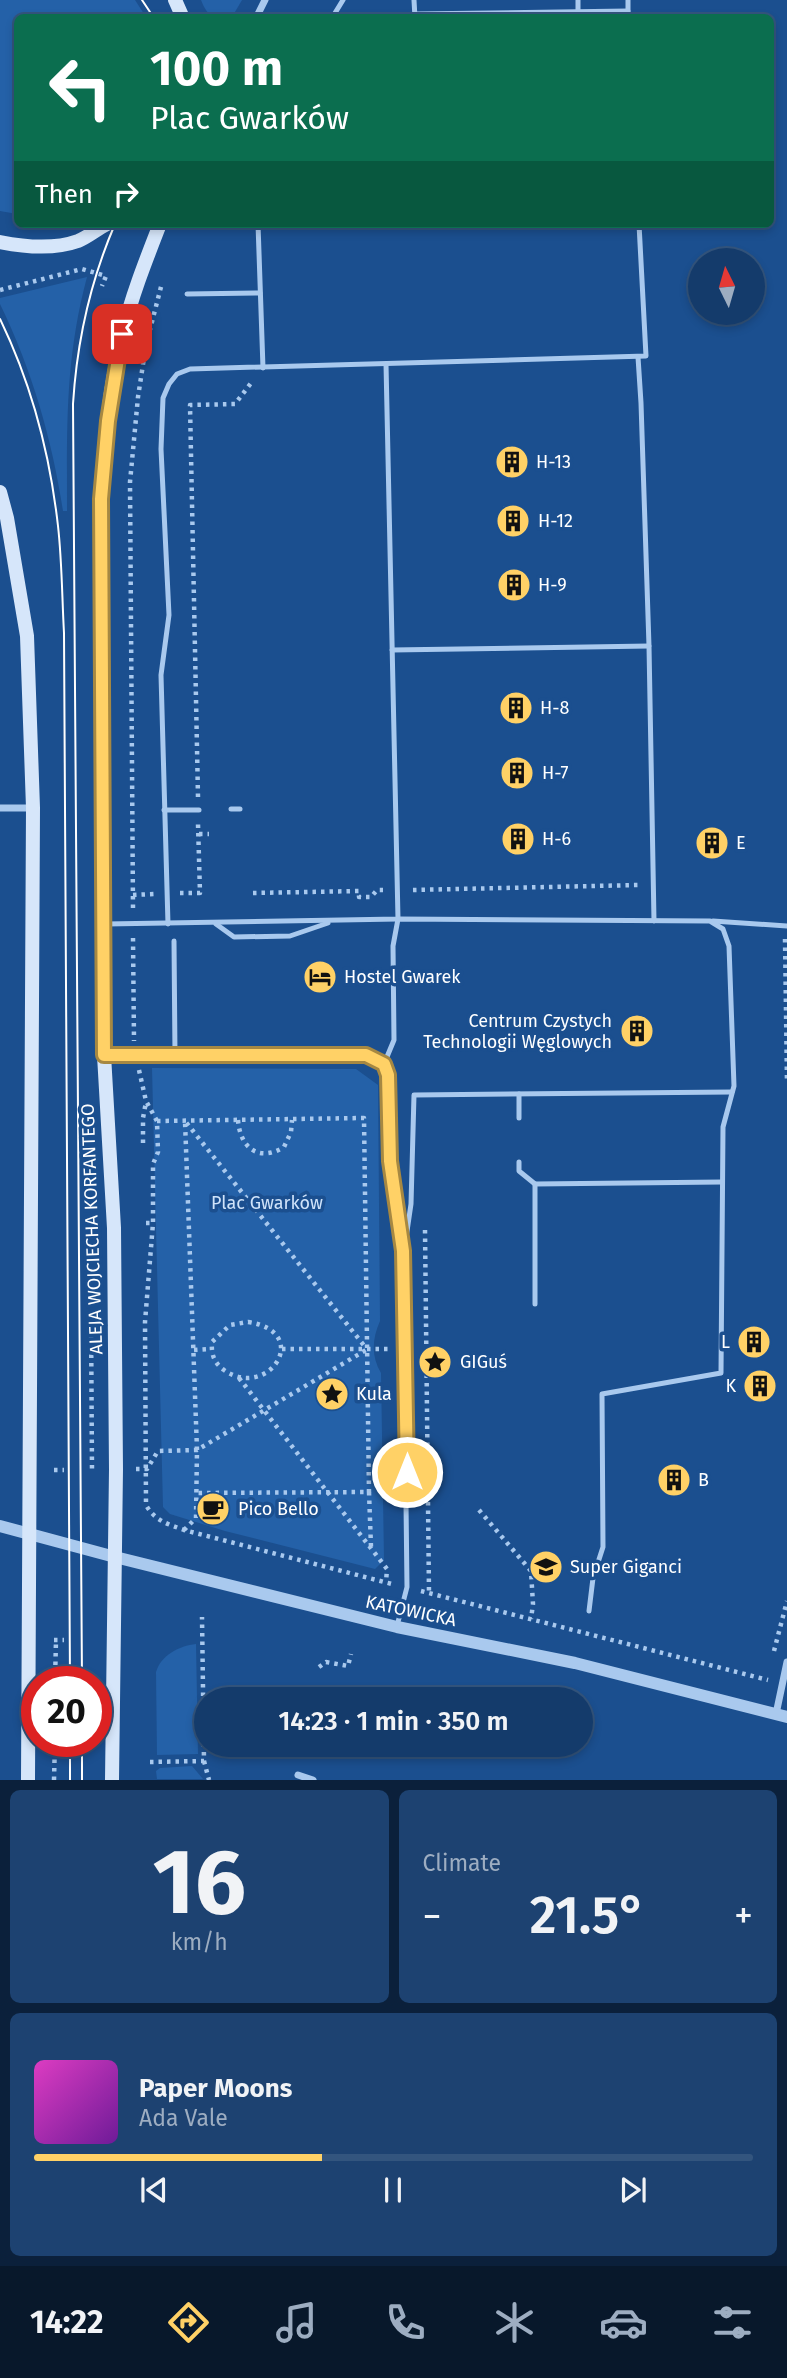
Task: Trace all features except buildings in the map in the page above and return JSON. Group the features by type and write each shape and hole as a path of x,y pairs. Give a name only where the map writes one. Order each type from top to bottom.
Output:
{"main road":[{"path":"0,242 23,246 50,246 77,241 100,228"},
{"name":"ALEJA WOJCIECHA KORFANTEGO","path":"112,1780 115,1557 114,1191 104,1055 101,499 104,447 122,334 136,286 158,228"},
{"path":"0,492 8,518 27,636 33,808 28,1780"}],"street":[{"path":"0,808 33,808"},
{"name":"KATOWICKA","path":"0,1526 397,1627 575,1663 781,1716"},
{"path":"781,1716 787,1662"},
{"path":"298,1775 313,1780"}],"lane":[{"path":"578,0 578,12"},
{"path":"496,14 611,14"},
{"path":"258,228 263,368"},
{"path":"168,924 161,675 169,615 161,449 163,398 169,384 177,374 190,369 646,356 639,228"},
{"path":"187,294 260,293"},
{"path":"638,356 649,646 654,921"},
{"path":"386,364 398,919 393,946 394,1040 384,1064 388,1075 390,1161 403,1251 407,1587 397,1627"},
{"path":"392,650 649,646"},
{"path":"231,809 240,809"},
{"path":"164,810 199,810"},
{"path":"103,924 398,919 710,921 787,926"},
{"path":"216,924 234,937 290,936 334,920"},
{"path":"589,1611 593,1578 603,1547 602,1394 721,1373 723,1127 732,1092 729,946 723,929 710,921"},
{"path":"174,941 175,1055"},
{"path":"104,1055 366,1055 384,1064"},
{"path":"403,1251 411,1204 414,1095 732,1092"},
{"path":"519,1094 519,1118"},
{"path":"519,1162 519,1171 535,1184 722,1182"},
{"path":"535,1184 535,1304"}],"path":[{"path":"0,290 82,269 106,276 102,286"},
{"path":"163,279 144,358 130,482 135,1055 146,1101 157,1121 158,1152 153,1164 153,1223 145,1322 146,1505 159,1521 184,1530 768,1680"},
{"path":"200,893 190,405 235,404 263,368"},
{"path":"199,834 209,834"},
{"path":"253,893 359,891 359,897 371,897 377,891 397,890 654,885"},
{"path":"787,926 784,950 787,1083"},
{"path":"144,1143 143,1118 146,1101"},
{"path":"157,1121 364,1118 371,1548"},
{"path":"239,1120 239,1133 246,1145 253,1151 267,1153 284,1147 292,1119"},
{"path":"185,1122 367,1349"},
{"path":"184,1530 196,1518 197,1493 185,1122"},
{"path":"146,1223 153,1223"},
{"path":"425,1224 429,1593"},
{"path":"91,1312 92,1470"},
{"path":"239,1378 253,1377 272,1368 281,1357 282,1349 277,1336 255,1323 230,1325 212,1342 211,1349 219,1367 239,1378 265,1411 387,1569 386,1582"},
{"path":"194,1350 211,1349"},
{"path":"282,1349 367,1349"},
{"path":"147,1469 158,1451 197,1450 367,1349"},
{"path":"84,1470 101,1469"},
{"path":"54,1471 64,1471"},
{"path":"197,1493 369,1492"},
{"path":"479,1510 531,1571 531,1619"},
{"path":"774,1653 787,1601"},
{"path":"202,1617 204,1760 209,1780"},
{"path":"43,1640 64,1640"},
{"path":"55,1666 56,1640"},
{"path":"319,1667 326,1662 348,1667 351,1654"},
{"path":"54,1780 55,1757"},
{"path":"150,1762 204,1760"}],"green space":[{"path":"0,0 135,0 144,14 14,14 14,213 0,211"},
{"path":"201,0 242,0 234,14 209,14"},
{"path":"87,277 71,365 67,511 63,511 39,405 0,298"},
{"name":"Plac Gwarków","path":"152,1068 356,1069 378,1085 380,1321 374,1347 381,1373 384,1560 375,1569 225,1531 170,1514 163,1507"},
{"path":"196,1644 194,1754 157,1755 156,1672 162,1661 183,1647"},
{"path":"192,1766 203,1779 157,1779 156,1771 160,1768"}],"tram line":[{"path":"142,0 151,14"},
{"path":"82,1666 73,404 86,312 98,268 113,228"},
{"path":"0,319 21,368 38,420 50,473 61,566 64,633 70,1666"},
{"path":"70,1757 70,1780"},
{"path":"82,1757 82,1780"}],"place":[{"name":"H-13","path":"512,462"},
{"name":"H-12","path":"513,521"},
{"name":"H-9","path":"514,585"},
{"name":"H-8","path":"516,708"},
{"name":"H-7","path":"517,773"},
{"name":"H-6","path":"518,839"},
{"name":"E","path":"712,843"},
{"name":"Hostel Gwarek","path":"320,977"},
{"name":"Centrum Czystych Technologii Węglowych","path":"637,1031"},
{"name":"L","path":"754,1342"},
{"name":"GIGuś","path":"435,1362"},
{"name":"K","path":"760,1386"},
{"name":"Kula","path":"332,1394"},
{"name":"B","path":"674,1480"},
{"name":"Pico Bello","path":"213,1509"},
{"name":"Super Giganci","path":"546,1567"}],"route":[{"path":"122,334 104,447 101,499 104,1055 366,1055 384,1064 388,1075 390,1161 403,1251 407,1472"}]}
